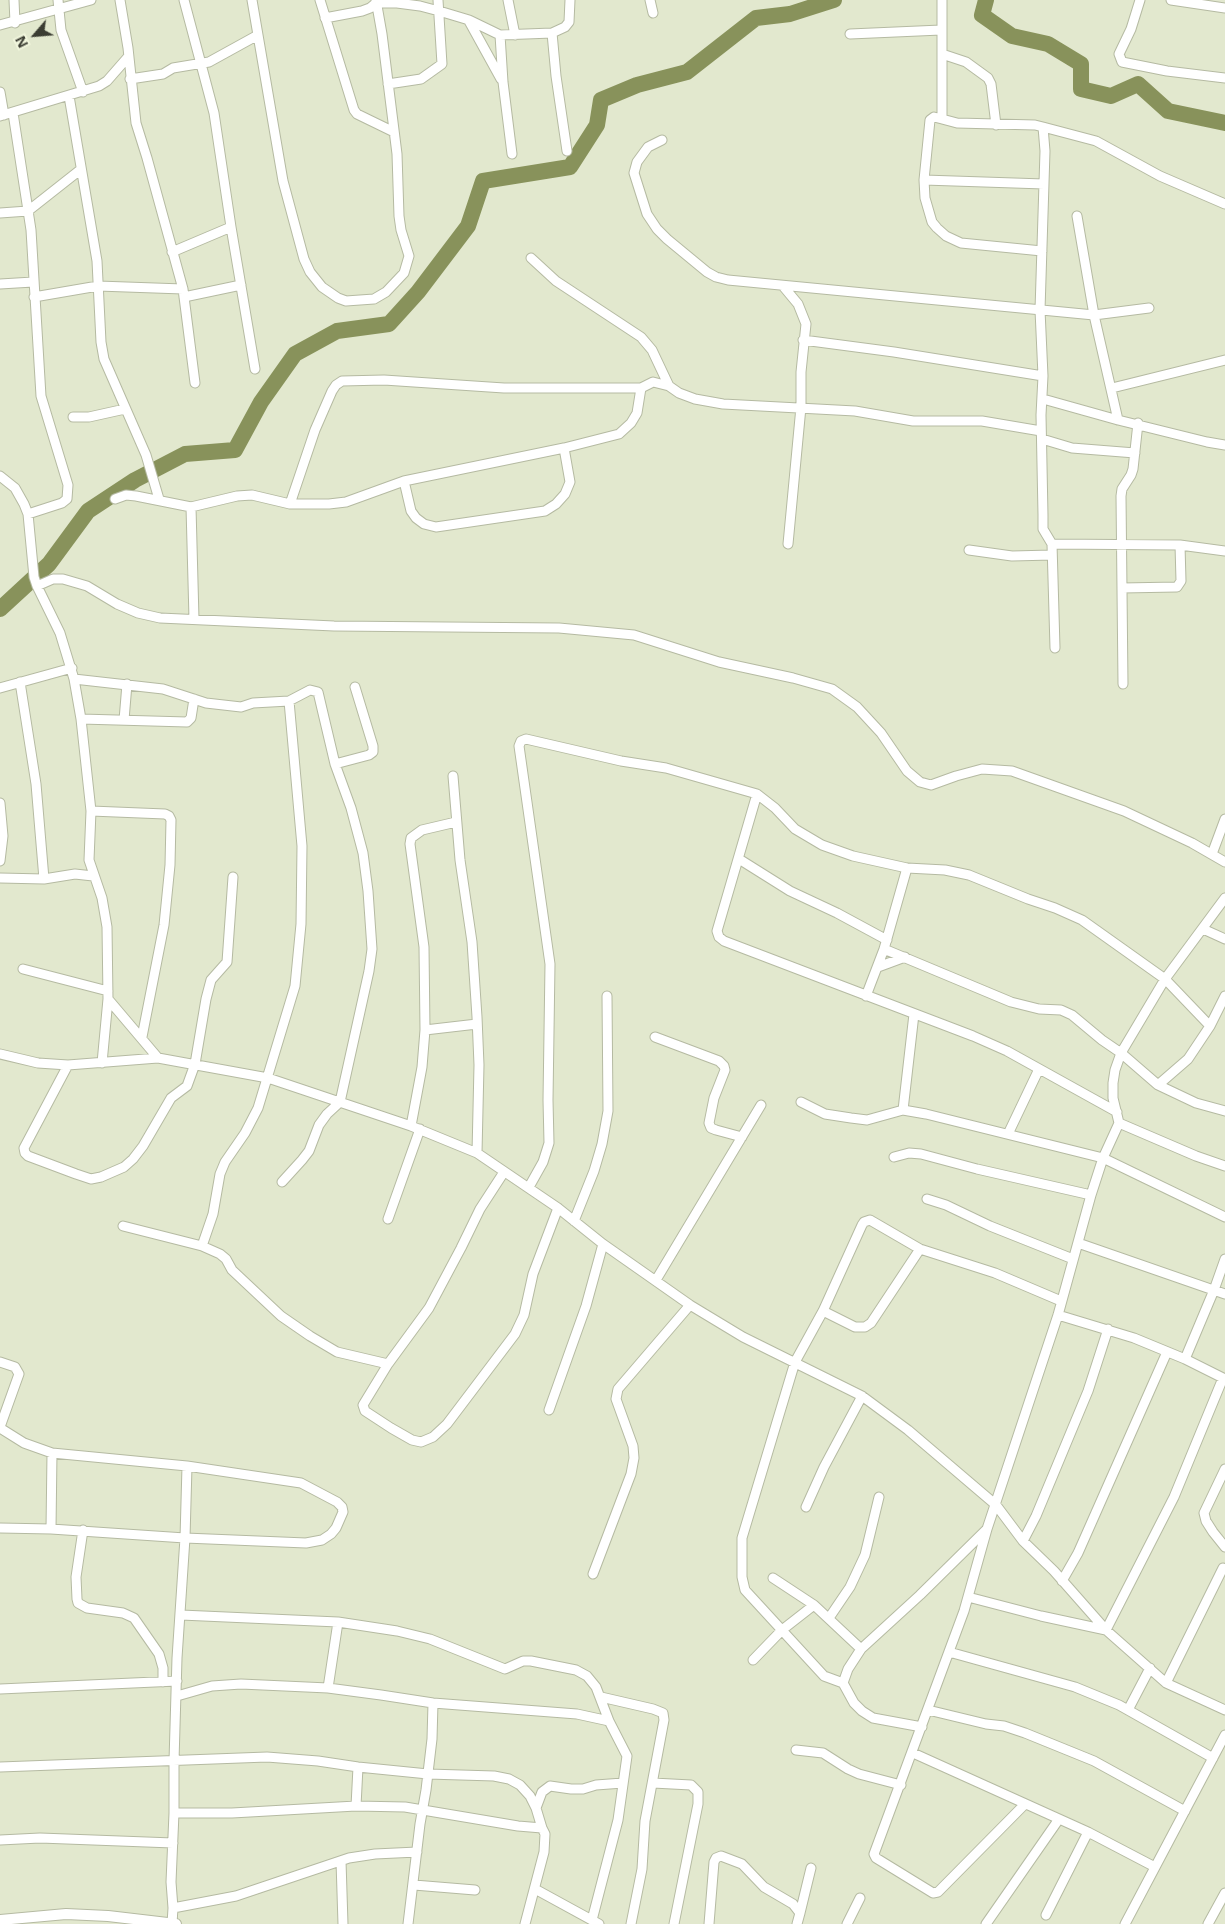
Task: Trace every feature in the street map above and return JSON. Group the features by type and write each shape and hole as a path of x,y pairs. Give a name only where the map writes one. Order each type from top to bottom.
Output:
{"street":[{"path":"14,0 15,22"},
{"path":"58,0 61,30 83,92"},
{"path":"0,26 91,0"},
{"path":"120,0 136,123 183,293 195,383"},
{"path":"184,0 214,112 255,370"},
{"path":"252,0 283,180 304,259 310,272 322,287 346,301 374,299 386,292 404,273 409,256 399,216 400,199 394,132 376,1"},
{"path":"320,0 354,110 358,114 394,132"},
{"path":"388,84 421,79 442,64 438,0"},
{"path":"508,0 515,35"},
{"path":"376,1 409,4 439,11 469,20 500,35 515,35 552,33 565,27 569,22 570,0"},
{"path":"650,0 653,13"},
{"path":"942,0 942,119"},
{"path":"1140,0 1131,29 1119,54 1122,62 1167,71 1225,78"},
{"path":"1172,0 1225,8"},
{"path":"325,18 370,8 376,1"},
{"path":"469,20 503,82"},
{"path":"850,34 941,30"},
{"path":"552,33 567,151"},
{"path":"130,78 163,74 173,68 213,61 258,35"},
{"path":"500,35 503,82 512,154"},
{"path":"942,54 966,62 988,78 991,84 996,125"},
{"path":"6,115 83,92 107,81 128,57"},
{"path":"0,92 28,211 41,396 68,485 67,498 62,503 28,514"},
{"path":"69,96 80,170 91,222 104,359 124,409 146,455 159,499"},
{"path":"1042,251 961,243 946,236 937,228 925,198 924,180 930,120 934,117 957,123 1035,125 1096,140 1160,176 1225,204"},
{"path":"1043,127 1045,138 1040,310 1043,376 1043,530 1052,544 1055,648"},
{"path":"662,140 648,147 637,162 634,173 647,214 657,229 693,261 716,278 1094,315 1149,308"},
{"path":"0,213 28,211 80,170"},
{"path":"924,180 1044,184"},
{"path":"1077,216 1094,315 1118,420"},
{"path":"172,252 231,227"},
{"path":"531,258 556,281 641,337 652,350 669,386"},
{"path":"0,284 33,282"},
{"path":"34,297 98,286 183,293 241,285"},
{"path":"783,286 798,304 806,324 801,372 801,407 788,544"},
{"path":"803,340 920,356 1043,376"},
{"path":"1112,388 1225,360"},
{"path":"290,504 315,430 336,385 342,381 384,380 504,388 641,388 653,382 669,386 678,393 695,399 723,404 855,411 912,422 982,421 1042,435 1072,448 1135,453"},
{"path":"115,499 136,496 159,499 191,507 236,496 252,495 290,504 346,502 404,481 564,448 619,434 631,423 637,413 641,388"},
{"path":"1043,399 1118,420 1225,445"},
{"path":"73,417 89,418 124,409"},
{"path":"1122,684 1122,489 1131,475 1138,424"},
{"path":"404,481 411,511 424,524 436,527 545,511 556,504 565,494 570,482 564,448"},
{"path":"0,476 16,488 28,514 34,577 60,633 72,668 81,719 91,810 89,860 102,898 107,927 108,995 102,1063"},
{"path":"191,507 194,619"},
{"path":"1052,544 1180,545 1225,551"},
{"path":"1122,588 1174,588 1180,585 1180,545"},
{"path":"969,550 1012,556 1052,555"},
{"path":"37,586 53,579 62,579 87,586 117,604 138,613 160,618 344,626 559,628 634,635 719,662 793,678 832,689 856,707 880,733 907,771 920,782 931,785 982,769 1012,771 1124,811 1225,862"},
{"path":"0,688 72,668"},
{"path":"74,679 163,689 206,703 241,707 253,703 289,701 310,690 318,692 335,764 363,853 372,949 369,971 340,1102 327,1114 302,1160 282,1182"},
{"path":"20,682 36,784 44,878"},
{"path":"124,720 127,684"},
{"path":"335,764 369,755 373,752 373,746 355,687"},
{"path":"81,719 187,722 191,718 194,699"},
{"path":"202,1246 213,1214 224,1162 245,1133 258,1108 295,986 301,924 302,846 289,701"},
{"path":"529,1187 543,1162 549,1143 550,964 524,793 519,746 521,741 526,739 622,761 666,768 757,794 775,808 795,829 822,845 853,856 907,868 945,870 969,875 1082,920 1165,979 1210,1026"},
{"path":"452,776 456,822 472,942 479,1065 477,1153"},
{"path":"757,794 717,931 719,937 724,941 1007,1051 1117,1112"},
{"path":"0,803 3,836 0,862"},
{"path":"91,810 166,814 171,820 170,865 164,925 142,1037"},
{"path":"1212,854 1225,819"},
{"path":"411,1126 422,1067 425,1030 424,947 410,844 412,838 422,830 456,822"},
{"path":"739,859 790,891 837,912 905,957 1011,1002 1039,1010 1061,1010 1072,1015 1158,1085 1196,1103 1225,1111"},
{"path":"75,874 89,860"},
{"path":"866,996 878,967 907,868"},
{"path":"0,878 44,878 75,874 93,876"},
{"path":"68,1065 24,1148 25,1153 28,1156 91,1179 113,1173 133,1160 172,1098 187,1086 195,1064 211,980 227,962 233,877"},
{"path":"1025,1804 941,1889 933,1893 876,1858 874,1854 964,1611 987,1529 1058,1315 1103,1158 1120,1123 1114,1098 1113,1083 1121,1053 1165,979 1225,898"},
{"path":"1203,929 1225,939"},
{"path":"878,967 905,957"},
{"path":"24,969 108,995 158,1058"},
{"path":"574,1221 594,1171 602,1144 608,1111 607,996"},
{"path":"1158,1085 1188,1059 1222,1010 1225,996"},
{"path":"902,1110 914,1014"},
{"path":"425,1030 477,1024"},
{"path":"655,1037 719,1061 724,1066 714,1098 709,1123 716,1130 742,1137"},
{"path":"0,1054 38,1063 68,1065 158,1058 268,1078 420,1129 477,1153 529,1187 604,1244 690,1305 743,1336 862,1396 908,1430 996,1505 1023,1541 1106,1630 1166,1683 1225,1710"},
{"path":"1008,1134 1039,1069"},
{"path":"801,1102 826,1114 867,1120 902,1110 926,1114 1103,1158 1225,1217"},
{"path":"656,1280 762,1105"},
{"path":"1120,1123 1196,1156 1225,1166"},
{"path":"388,1220 420,1129"},
{"path":"894,1157 909,1153 921,1154 1091,1196"},
{"path":"504,1172 480,1209 430,1308 388,1364 363,1404 363,1408 399,1434 421,1442 433,1438 447,1424 515,1334 524,1315 533,1274 558,1208"},
{"path":"927,1199 946,1205 990,1226 1073,1259"},
{"path":"922,1727 873,1718 858,1707 842,1683 824,1676 745,1590 742,1577 742,1538 795,1362 823,1311 864,1222 870,1220 920,1249 994,1273 1062,1301"},
{"path":"123,1226 202,1246 220,1254 226,1259 232,1270 281,1316 310,1336 337,1352 388,1364"},
{"path":"1078,1243 1225,1294"},
{"path":"549,1410 586,1306 604,1244"},
{"path":"823,1311 855,1326 865,1327 871,1323 920,1249"},
{"path":"1185,1359 1225,1259"},
{"path":"594,1574 631,1474 634,1458 633,1446 616,1399 618,1389 690,1305"},
{"path":"1058,1315 1108,1329 1185,1359 1224,1378 1174,1497 1106,1630"},
{"path":"1023,1541 1036,1516 1088,1391 1108,1329"},
{"path":"1062,1581 1078,1552 1167,1352"},
{"path":"0,1362 15,1367 19,1374 0,1428 24,1443 52,1453 187,1466 301,1483 337,1502 342,1507 343,1512 336,1528 330,1534 322,1540 306,1543 185,1538 52,1528 0,1528"},
{"path":"806,1507 824,1467 862,1396"},
{"path":"52,1453 52,1528"},
{"path":"0,1920 108,1916 173,1924 171,1882 174,1761 187,1466"},
{"path":"1225,1468 1204,1513 1206,1521 1225,1547"},
{"path":"830,1618 850,1587 866,1555 880,1497"},
{"path":"842,1683 861,1648 920,1596 987,1529"},
{"path":"82,1530 76,1577 76,1599 78,1603 87,1608 123,1613 134,1618 159,1654 163,1668 163,1682"},
{"path":"1166,1683 1224,1565"},
{"path":"773,1578 814,1605 861,1648"},
{"path":"968,1597 1041,1616 1106,1630"},
{"path":"753,1660 782,1630 814,1605"},
{"path":"181,1615 338,1622 397,1631 430,1639 504,1669 523,1661 530,1661 576,1670 587,1676 596,1687 609,1721 627,1756 623,1794 596,1922 535,1890"},
{"path":"328,1688 338,1622"},
{"path":"949,1652 1075,1687 1128,1710 1213,1758"},
{"path":"1128,1710 1150,1668"},
{"path":"0,1689 177,1681"},
{"path":"177,1696 212,1686 241,1684 328,1688 381,1694 433,1703 577,1714 609,1721"},
{"path":"601,1697 663,1713 664,1720 645,1821 642,1869 631,1924"},
{"path":"408,1924 414,1885 416,1852 424,1810 432,1739 433,1703"},
{"path":"928,1710 986,1724 1004,1726 1025,1733 1094,1761 1185,1811"},
{"path":"1125,1924 1225,1735"},
{"path":"796,1750 823,1753 859,1774 901,1785"},
{"path":"913,1753 1088,1832 1155,1867"},
{"path":"0,1767 267,1757 428,1774 509,1779 520,1785 530,1796 545,1834 544,1852 525,1924"},
{"path":"356,1806 358,1767"},
{"path":"536,1808 542,1792 550,1786 571,1790 596,1785 623,1783"},
{"path":"653,1783 691,1785 698,1792 698,1804 674,1924"},
{"path":"174,1813 232,1813 356,1806 406,1806 518,1826 542,1828"},
{"path":"986,1924 1059,1819"},
{"path":"1046,1915 1088,1832"},
{"path":"0,1840 40,1838 172,1843"},
{"path":"173,1908 245,1893 341,1861 375,1854 416,1852"},
{"path":"709,1924 714,1862 716,1858 721,1856 742,1864 764,1887 793,1904 800,1913"},
{"path":"341,1861 343,1924"},
{"path":"797,1924 811,1868"},
{"path":"414,1885 475,1890"},
{"path":"1208,1924 1225,1893"},
{"path":"847,1924 860,1898"}],"waterway":[{"path":"0,609 49,564 88,511 135,480 185,454 235,450 261,402 295,354 337,331 389,324 418,292 468,226 483,181 570,167 597,125 601,100 637,85 687,72 756,18 790,14 834,0"},
{"path":"986,0 982,15 1012,36 1048,44 1081,64 1081,89 1111,96 1138,84 1168,111 1225,123"}]}
